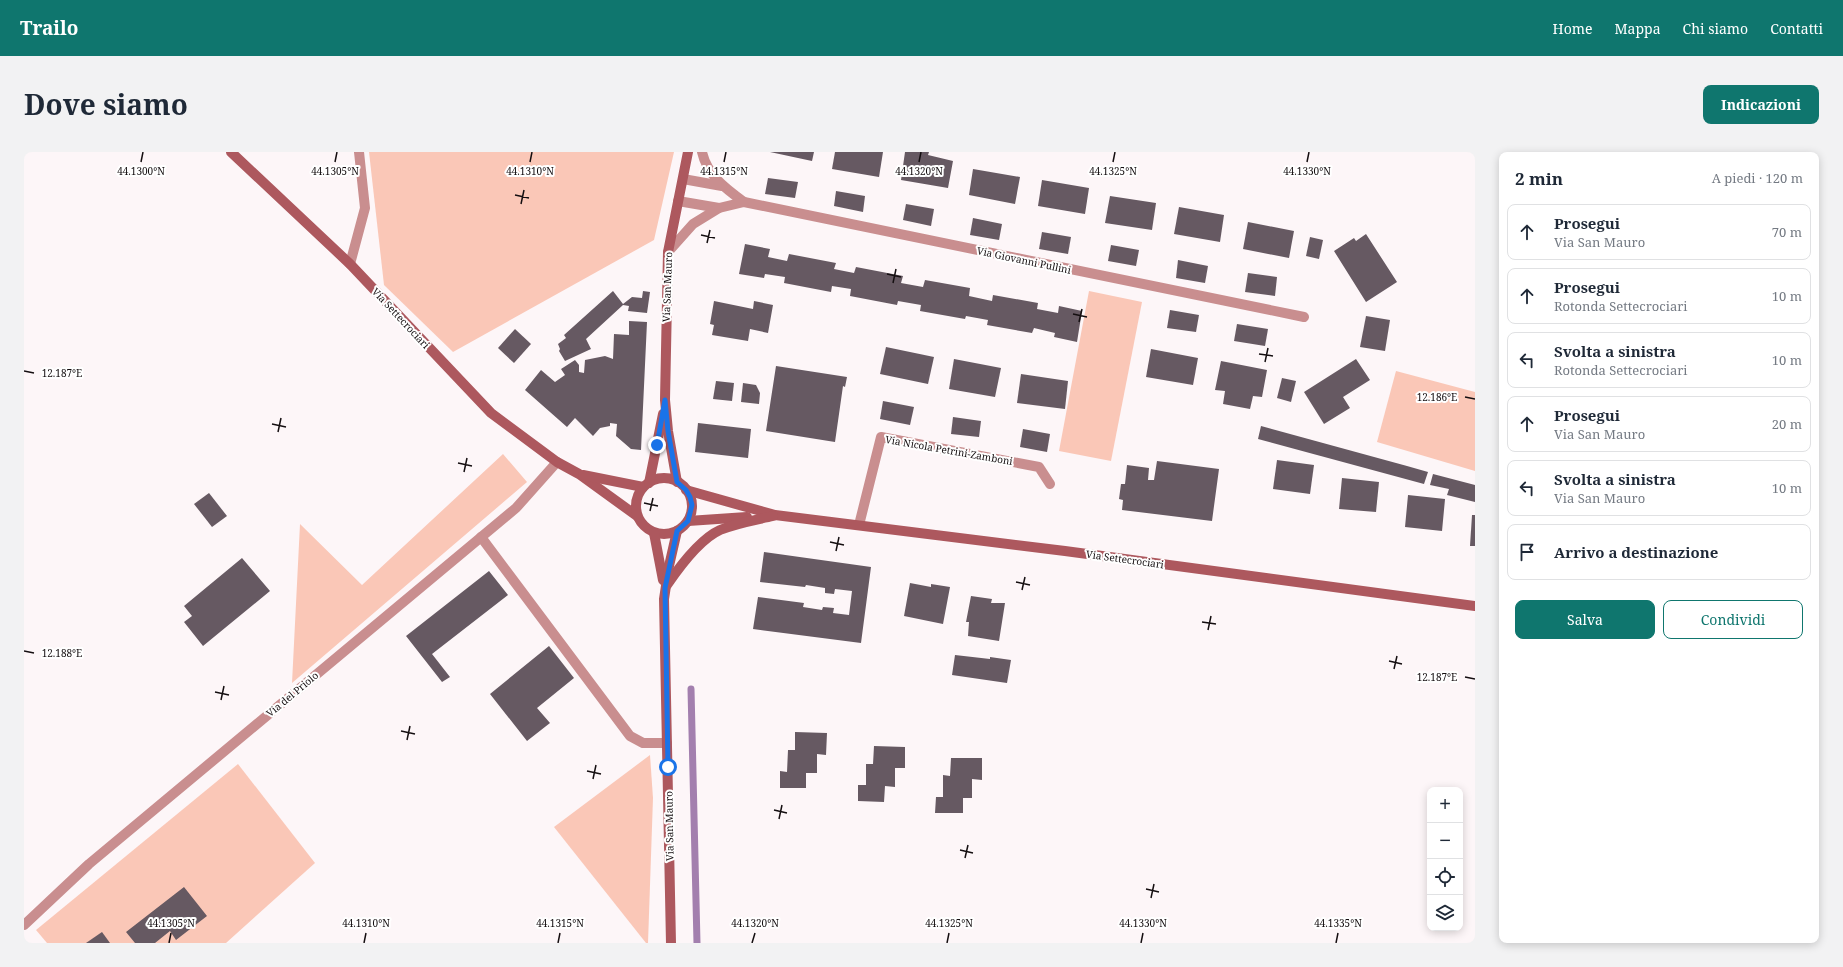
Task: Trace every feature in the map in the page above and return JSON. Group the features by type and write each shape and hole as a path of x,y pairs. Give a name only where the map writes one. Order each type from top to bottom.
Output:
{"main road":[{"name":"Via Settecrociari","path":"231,152 350,264 491,413 557,462 579,474 637,516"},
{"name":"Via San Mauro","path":"677,482 668,431 665,400 668,252 688,152"},
{"name":"Via San Mauro","path":"646,485 665,400"},
{"name":"Via Settecrociari","path":"579,474 646,485"},
{"path":"663,478 677,482 686,490 690,497 692,505 688,521 677,531 670,534 654,533 641,524 637,516 635,507 637,497 646,485 663,478"},
{"name":"Via Settecrociari","path":"686,490 775,515 1475,606"},
{"name":"Via Settecrociari","path":"688,521 775,515"},
{"path":"665,588 689,556 719,531 738,524 775,515"},
{"name":"Via San Mauro","path":"665,588 677,531"},
{"name":"Via San Mauro","path":"654,533 665,588 671,943"}],"street":[{"path":"350,264 365,208 359,152"},
{"name":"Via Giovanni Pullini","path":"702,152 704,161 722,186 744,202 1304,317"},
{"name":"Via Giovanni Pullini","path":"683,179 722,186"},
{"name":"Via Giovanni Pullini","path":"678,201 719,208"},
{"name":"Via Giovanni Pullini","path":"668,252 693,224 719,208 744,202"},
{"name":"Via Nicola Petrini-Zamboni","path":"859,526 881,437 1039,467 1050,484"},
{"name":"Via del Priolo","path":"24,925 89,864 516,508 557,462"},
{"path":"481,537 630,736 643,743 667,743"}],"shaded area":[{"path":"369,152 674,152 654,240 453,352 384,285"},
{"path":"1089,291 1142,302 1111,461 1059,451"},
{"path":"1396,371 1475,392 1475,471 1377,442"},
{"path":"503,454 527,482 292,683 300,524 362,585"},
{"path":"650,755 653,798 648,943 646,943 554,827"},
{"path":"238,764 315,863 226,943 47,943 36,930"}],"building":[{"path":"770,152 814,152 812,161"},
{"path":"835,152 883,152 879,177 832,169"},
{"path":"905,152 929,152 928,155 953,161 948,188 901,180"},
{"path":"973,169 1020,177 1015,204 969,195"},
{"path":"768,178 798,182 795,198 765,194"},
{"path":"1042,180 1089,188 1085,214 1038,206"},
{"path":"836,191 865,196 863,212 834,206"},
{"path":"1110,196 1156,203 1152,230 1105,223"},
{"path":"906,204 934,209 931,226 903,220"},
{"path":"1179,207 1224,215 1220,242 1174,234"},
{"path":"973,218 1002,224 999,240 970,235"},
{"path":"1248,222 1294,231 1289,258 1243,249"},
{"path":"1042,232 1071,237 1068,254 1039,249"},
{"path":"1366,234 1397,282 1366,302 1334,251 1354,238 1356,241"},
{"path":"1310,237 1323,240 1319,259 1306,256"},
{"path":"745,244 770,249 768,257 787,261 789,254 836,263 834,269 854,273 856,267 903,276 901,283 923,287 925,280 970,288 969,296 992,301 993,295 1038,303 1037,309 1058,313 1059,306 1082,311 1077,342 1054,337 1055,333 1034,328 1032,333 987,325 988,320 966,316 965,319 920,311 921,305 898,301 897,305 850,296 851,289 832,286 831,292 784,283 785,277 765,274 764,278 739,274"},
{"path":"1111,245 1139,250 1136,266 1108,261"},
{"path":"1178,260 1208,266 1205,283 1176,278"},
{"path":"1248,273 1277,277 1275,296 1245,292"},
{"path":"613,291 623,304 632,297 642,298 643,291 650,292 647,313 628,311 629,306 623,305 586,339 591,349 565,361 559,351 560,349 558,344 566,338 564,335"},
{"path":"714,301 753,309 754,301 773,305 768,333 750,329 748,341 712,335 714,325 710,324"},
{"path":"1170,310 1199,315 1196,332 1167,328"},
{"path":"1366,316 1390,320 1385,351 1360,347"},
{"path":"629,321 647,322 641,450 631,449 616,436 617,424 610,423 610,426 600,428 593,436 575,418 567,427 525,390 541,370 555,382 565,375 561,369 575,360 579,365 579,372 584,373 585,360 605,356 613,359 614,334 629,335"},
{"path":"1237,324 1268,329 1265,346 1234,341"},
{"path":"515,329 531,344 514,363 498,348"},
{"path":"886,347 934,357 928,384 880,374"},
{"path":"1151,349 1198,358 1193,385 1146,377"},
{"path":"954,359 1001,368 995,397 949,389"},
{"path":"1356,359 1370,380 1343,397 1350,408 1324,424 1304,392"},
{"path":"1221,361 1267,370 1262,397 1253,396 1250,409 1223,404 1225,391 1215,390"},
{"path":"776,366 847,377 845,387 843,386 835,442 766,431"},
{"path":"1021,374 1068,381 1065,409 1017,403"},
{"path":"1282,378 1296,381 1291,402 1277,398"},
{"path":"716,381 734,383 732,401 713,399"},
{"path":"743,383 756,385 760,393 759,404 741,402"},
{"path":"883,401 914,407 910,425 880,419"},
{"path":"953,417 981,421 979,437 951,434"},
{"path":"698,423 751,429 748,458 695,452"},
{"path":"1261,426 1428,472 1424,484 1258,439"},
{"path":"1023,429 1050,434 1047,452 1020,447"},
{"path":"1277,460 1314,465 1310,494 1273,489"},
{"path":"1157,461 1219,469 1212,521 1122,510 1123,500 1119,499 1121,484 1125,484 1127,465 1149,468 1148,480 1154,480"},
{"path":"1433,474 1475,485 1475,502 1447,495 1449,489 1430,485"},
{"path":"1342,478 1379,482 1376,512 1339,509"},
{"path":"209,493 227,516 212,527 194,504"},
{"path":"1408,495 1445,499 1442,531 1405,527"},
{"path":"1472,515 1475,515 1475,546 1470,546"},
{"path":"764,552 871,567 861,643 753,629 758,597 804,603 803,607 822,610 823,607 834,608 833,613 849,615 852,591 835,589 834,594 825,593 825,588 806,585 805,587 760,582"},
{"path":"242,558 270,591 203,646 184,622 192,616 184,606"},
{"path":"489,571 508,595 432,654 450,677 442,682 406,636"},
{"path":"910,583 931,587 931,584 950,587 943,624 904,616"},
{"path":"971,596 992,599 991,603 1005,603 999,641 968,636 969,622 966,622"},
{"path":"549,646 574,678 537,708 550,723 527,741 490,694"},
{"path":"955,655 1011,660 1007,683 952,675"},
{"path":"795,732 827,733 826,755 817,754 817,773 806,773 806,788 780,788 780,771 787,772 788,750 795,750"},
{"path":"874,746 905,747 905,768 895,768 895,787 885,786 884,802 858,801 858,785 866,785 866,764 873,764"},
{"path":"951,758 982,758 982,780 972,779 972,798 963,798 963,813 935,813 936,797 943,797 943,775 950,776"},
{"path":"184,887 207,916 176,940 170,931 155,943 135,943 126,932"},
{"path":"102,932 110,943 86,943"}],"waterway":[{"path":"691,689 697,943"}],"route":[{"path":"657,445 665,400 668,431 677,482 686,490 692,505 688,521 677,531 673,552 668,566 665,588 668,767"}]}
